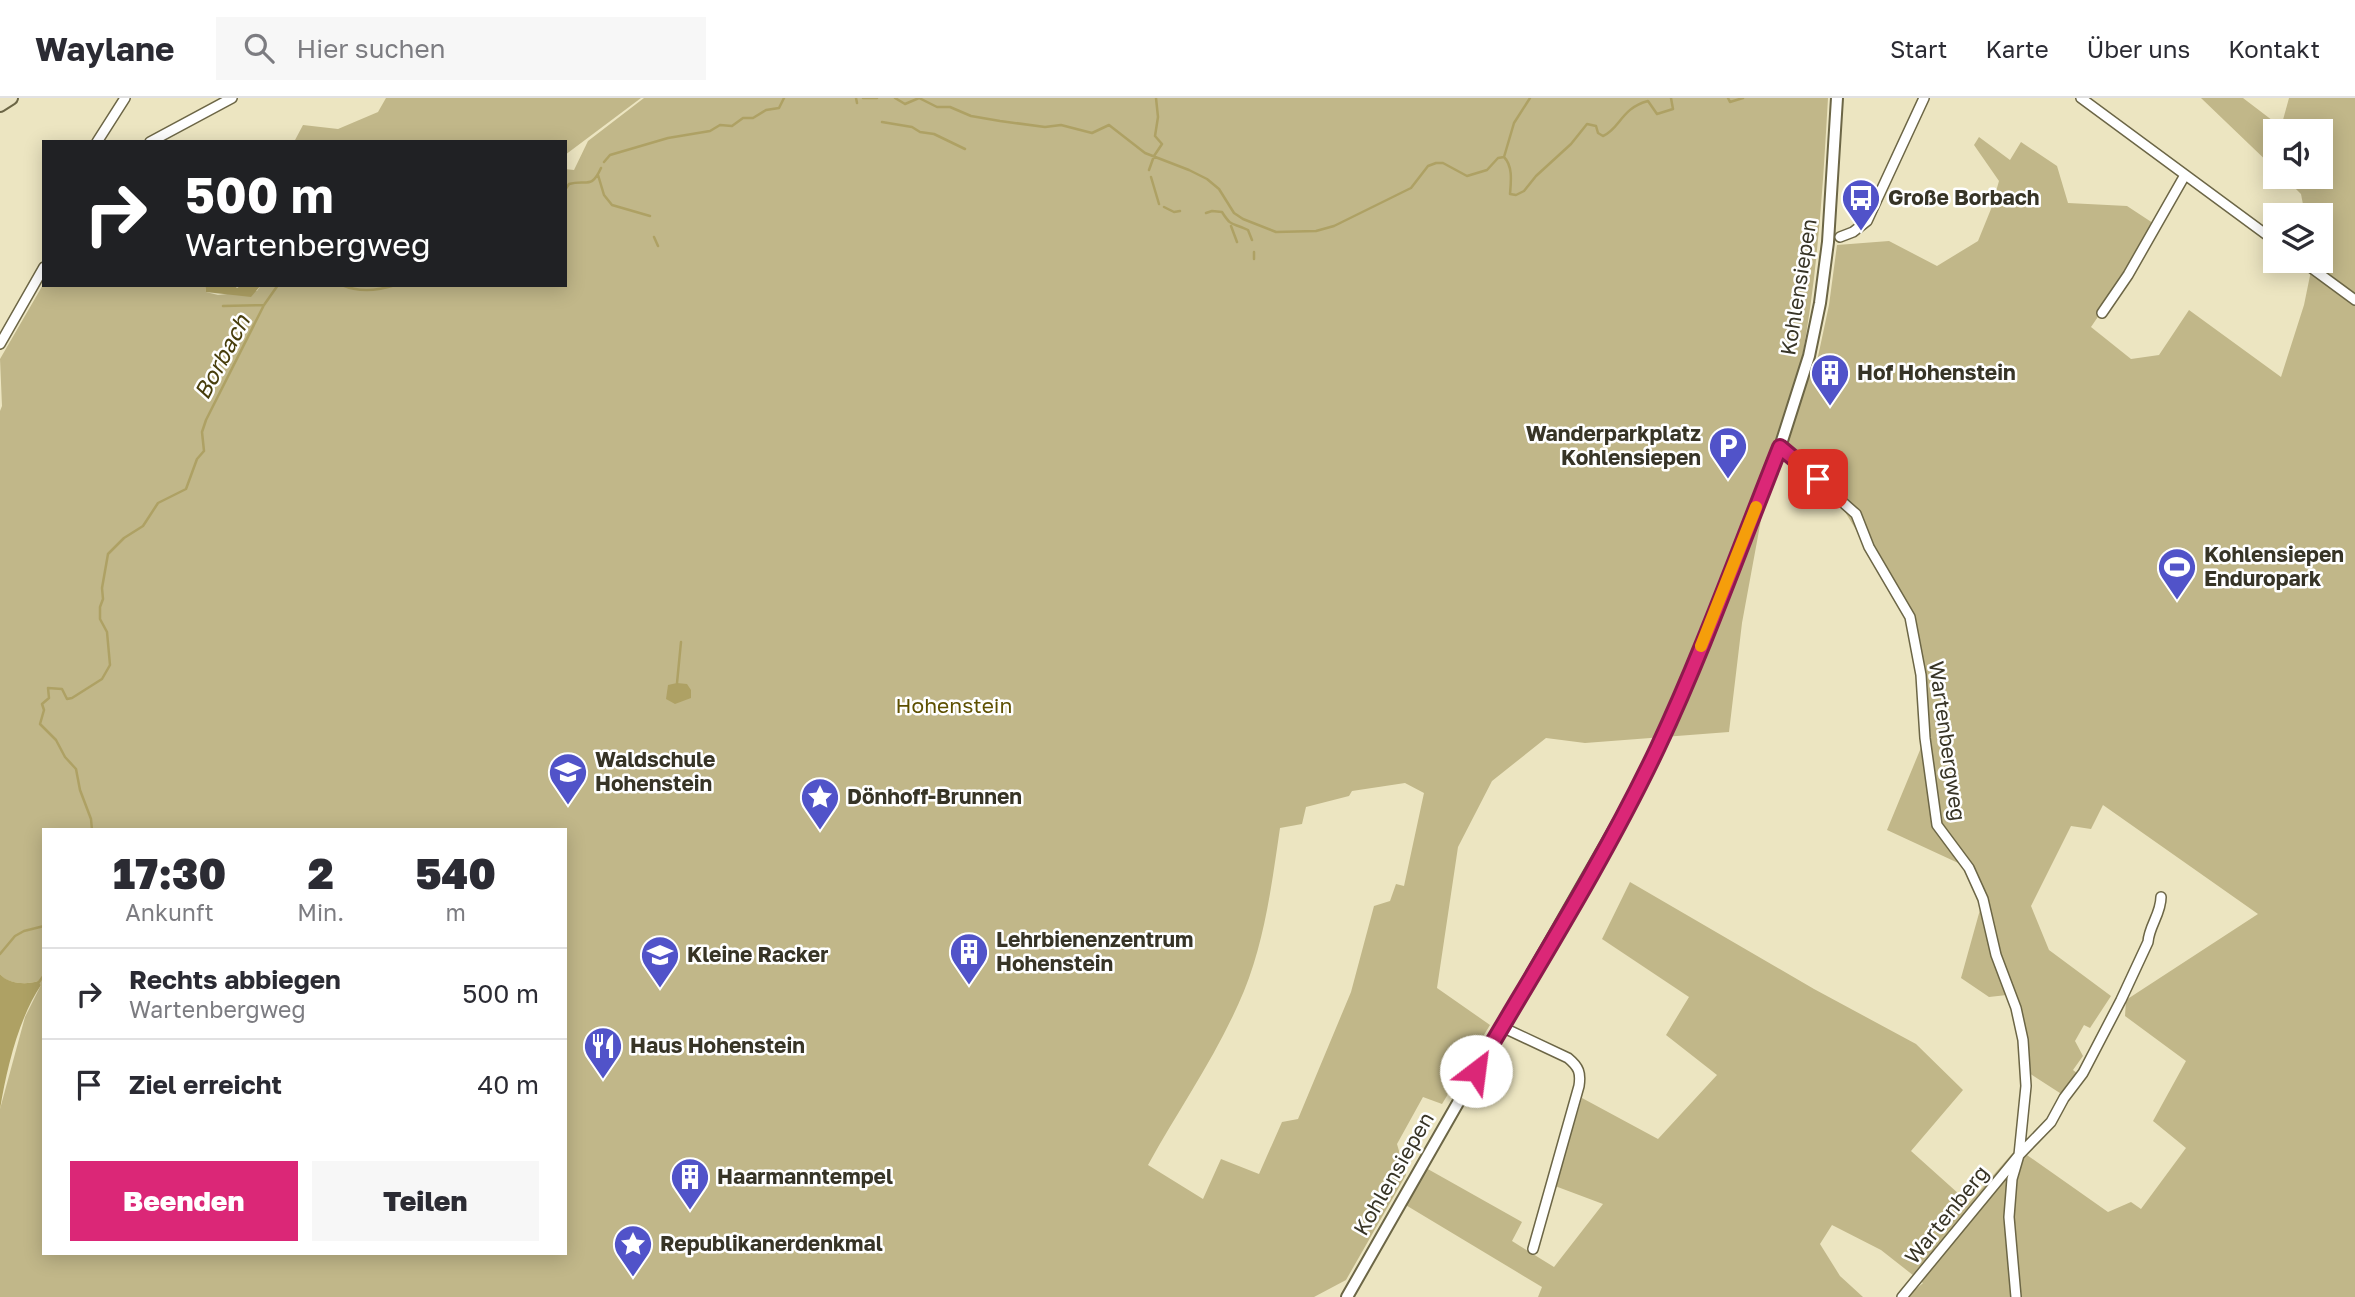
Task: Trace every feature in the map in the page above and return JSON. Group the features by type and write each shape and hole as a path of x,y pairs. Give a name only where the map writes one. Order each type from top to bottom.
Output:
{"main road":[{"path":"0,105 11,98"}],"street":[{"path":"98,140 125,98"},
{"path":"154,140 232,98"},
{"name":"Kohlensiepen","path":"1347,1297 1597,861 1658,748 1688,680 1780,447 1810,356 1829,238 1837,98"},
{"path":"1840,237 1853,232 1867,221 1924,98"},
{"path":"2081,98 2263,232"},
{"path":"2102,313 2128,275 2185,175"},
{"path":"0,344 42,270"},
{"path":"2318,273 2355,300"},
{"name":"Wartenbergweg","path":"1780,447 1856,514 1869,547 1910,617 1921,675 1925,738 1937,825 1969,868 1982,896 2026,1056 2026,1086 2019,1154 2012,1179 2009,1217 2016,1297"},
{"path":"2019,1154 2051,1122 2064,1098 2083,1073 2148,942 2161,906 2161,897"},
{"path":"1502,1027 1568,1058 1581,1074 1533,1249"},
{"name":"Wartenberg","path":"1902,1297 2019,1154"}],"green space":[{"path":"386,98 641,98 567,154 567,140 295,140 303,125 338,129 378,112"},
{"name":"Hohenstein","path":"644,98 1828,98 1816,261 1802,358 1816,366 1829,305 1837,245 1889,241 1937,266 1978,241 1999,181 1974,145 1979,137 2010,160 2021,142 2057,166 2068,203 2127,206 2159,227 2091,327 2131,359 2159,355 2189,310 2281,377 2304,305 2311,273 2333,273 2333,203 2303,203 2301,194 2296,189 2333,189 2333,119 2283,119 2289,98 2355,98 2355,1297 1907,1297 1923,1283 1881,1250 1832,1225 1820,1244 1840,1276 1863,1297 1538,1297 1542,1287 1404,1204 1426,1168 1522,1222 1512,1241 1554,1267 1603,1204 1555,1186 1582,1098 1658,1139 1717,1075 1666,1035 1689,997 1602,939 1630,882 1814,989 1916,1044 1963,1090 1911,1151 1969,1203 2017,1148 2108,1212 2131,1202 2141,1209 2186,1148 2153,1121 2186,1061 2125,1016 2126,1000 2258,914 2103,805 2091,829 2071,826 2031,906 2049,950 2111,996 2090,1028 2084,1025 2075,1041 2083,1056 2073,1070 2078,1074 2063,1095 2029,1073 2016,994 1989,997 1961,978 1983,899 1969,868 1887,830 1925,738 1910,617 1837,499 1784,451 1776,438 1742,623 1729,732 1585,743 1546,738 1492,781 1458,847 1437,988 1490,1025 1442,1104 1423,1097 1397,1144 1406,1175 1346,1280 1314,1297 0,1297 0,1109 25,1017 41,985 38,981 12,982 0,974 0,359 42,286 205,287 206,292 218,295 257,291 260,287 567,287 567,169 574,170 588,141","holes":["1405,783 1424,793 1404,886 1396,884 1390,901 1374,906 1351,992 1298,1119 1282,1122 1259,1174 1221,1159 1203,1199 1148,1165 1211,1058 1244,991 1263,931 1280,828 1302,824 1306,807 1349,796 1352,791"]},
{"name":"Hohenstein","path":"2201,98 2243,98 2271,119 2263,119 2263,157"}],"shaded area":[{"path":"205,287 259,287 251,297 206,292"},
{"path":"687,684 691,690 691,698 675,704 666,699 668,685"},
{"path":"0,974 13,982 38,981 41,985 20,1029 0,1109"}],"waterway":[{"name":"Borbach","path":"604,162 610,155 668,138 710,131 720,125 732,126 743,118 753,118 766,110 779,108 784,98"},
{"path":"856,98 857,103"},
{"name":"Borbach","path":"863,98 877,98"},
{"name":"Borbach","path":"895,98 905,104 919,98 937,107 950,107 971,116 1045,127 1061,125 1092,133 1109,125 1145,153 1207,179 1219,189 1234,213 1276,232 1316,231 1334,226 1411,188 1428,166 1436,163 1443,163 1467,176 1487,170 1498,158 1504,157 1510,169 1510,194 1516,195 1524,191 1587,124 1596,126 1598,133 1603,136 1639,104 1648,101 1657,114 1673,109 1671,98"},
{"path":"1149,170 1162,144 1155,136 1158,117 1156,98"},
{"path":"1504,157 1514,123 1530,98"},
{"name":"Borbach","path":"1728,98 1730,102 1743,98"},
{"path":"882,122 934,134 965,149"},
{"name":"Borbach","path":"567,187 569,184 591,181 601,168"},
{"path":"598,175 604,195 612,205 650,216"},
{"path":"1151,177 1159,204"},
{"path":"1164,207 1174,212 1180,211"},
{"path":"1206,213 1222,212 1230,223 1248,230 1252,240"},
{"path":"1231,226 1237,242"},
{"path":"654,237 658,246"},
{"path":"1254,252 1254,259"},
{"name":"Borbach","path":"92,828 76,769 65,757 56,740 40,724 44,710 42,704 49,698 48,688 62,689 67,699 72,698 102,679 110,665 107,632 100,619 108,554 124,538 143,526 158,503 186,489 197,459 204,451 202,432 206,420 264,305 277,287"},
{"name":"Borbach","path":"348,287 368,290 388,287"},
{"path":"223,306 264,305"},
{"path":"677,683 681,642"},
{"path":"0,954 15,936 42,926"},
{"name":"Borbach","path":"39,982 42,978"}],"slow traffic":[{"path":"1701,646 1756,507"}],"place":[{"name":"Große Borbach","path":"1861,232"},
{"name":"Hof Hohenstein","path":"1830,407"},
{"name":"Wanderparkplatz Kohlensiepen","path":"1728,480"},
{"name":"Kohlensiepen Enduropark","path":"2177,601"},
{"name":"Waldschule Hohenstein","path":"568,806"},
{"name":"Dönhoff-Brunnen","path":"820,831"},
{"name":"Lehrbienenzentrum Hohenstein","path":"969,986"},
{"name":"Kleine Racker","path":"660,989"},
{"name":"Haus Hohenstein","path":"603,1080"},
{"name":"Haarmanntempel","path":"690,1211"},
{"name":"Republikanerdenkmal","path":"633,1278"}],"route":[{"path":"1476,1071 1597,861 1658,748 1688,680 1780,447 1818,479"}]}
